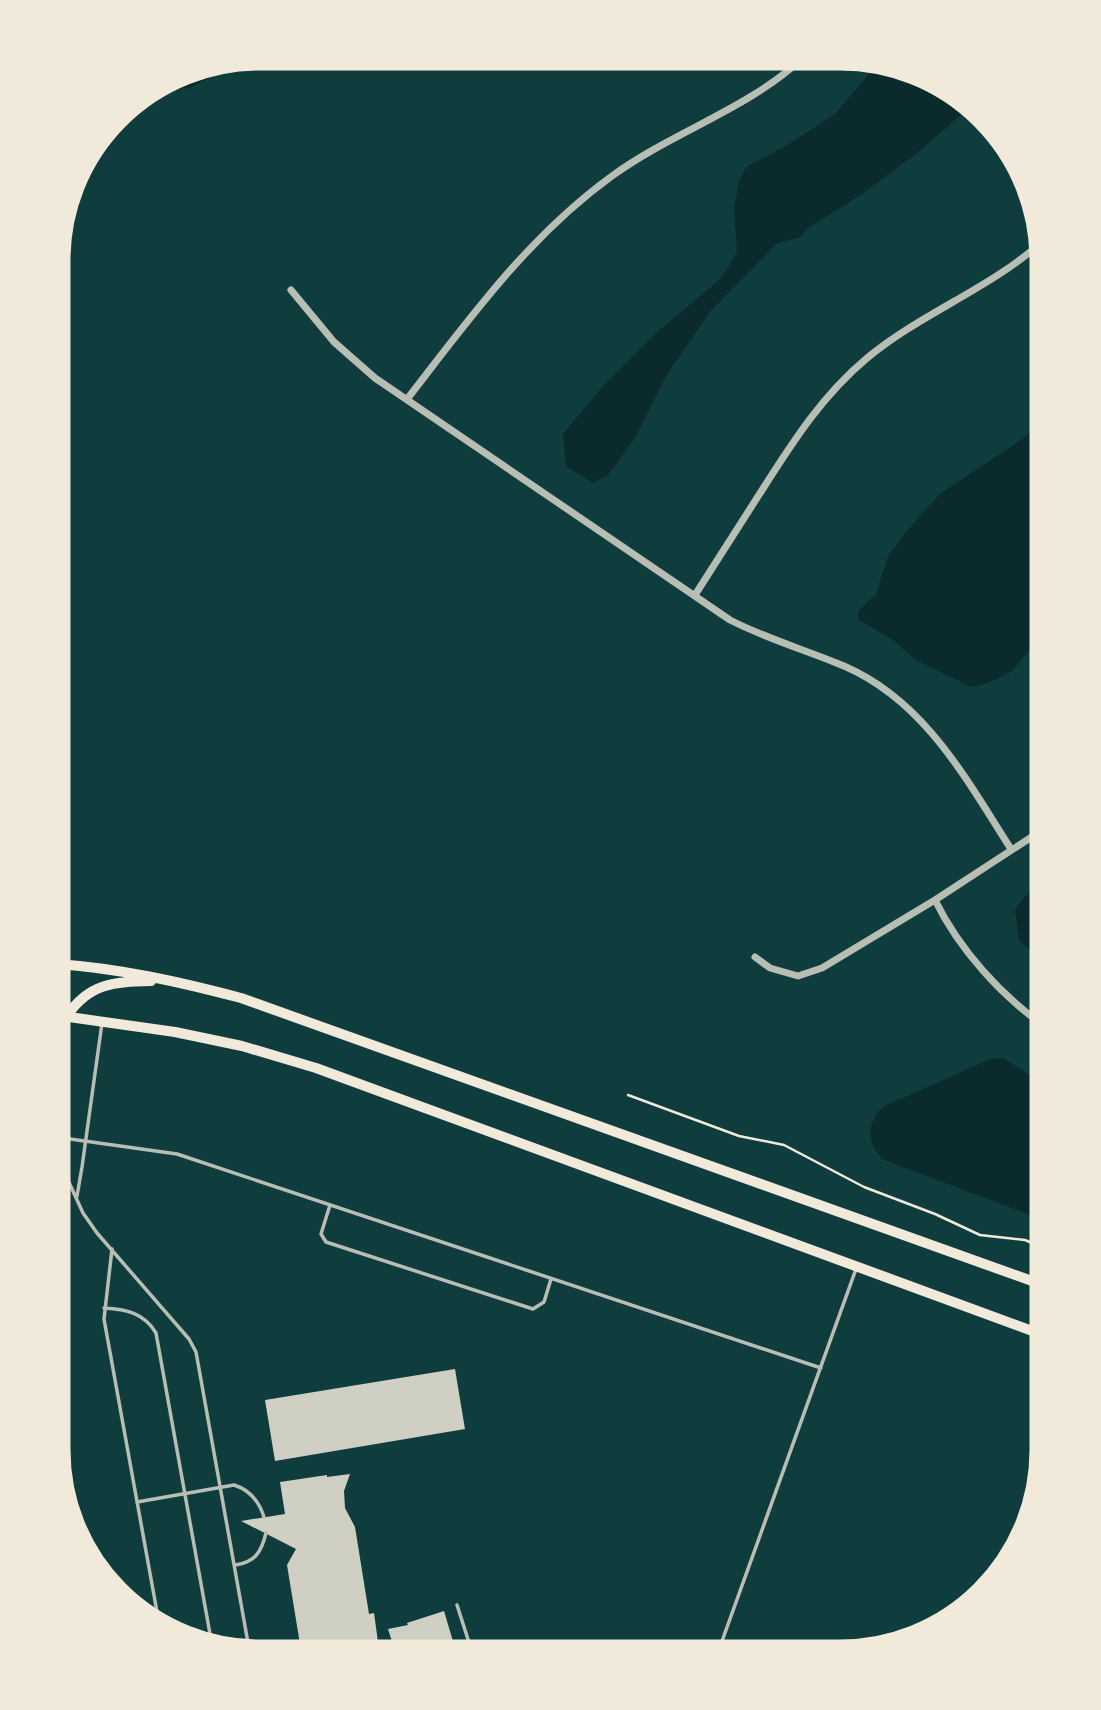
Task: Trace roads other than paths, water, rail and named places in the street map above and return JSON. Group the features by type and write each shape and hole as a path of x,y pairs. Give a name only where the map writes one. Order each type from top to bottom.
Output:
{"main road":[{"path":"66,965 173,980 242,998 1034,1282"},
{"path":"173,980 128,981 96,987 76,1002 67,1016 175,1032 242,1046 316,1068 1034,1332"}],"street":[{"path":"408,398 492,290 555,222 639,158 759,92 792,66"},
{"path":"695,595 800,432 834,390 888,343 995,278 1034,248"},
{"path":"291,290 320,326 375,378 730,620 755,633 845,666 877,683 902,702 943,744 1011,849"},
{"path":"755,957 783,973 798,976 811,973 935,900 1034,835"},
{"path":"935,900 944,918 974,959 1034,1019"}],"lane":[{"path":"66,1024 67,1016"},
{"path":"76,1198 102,1020"},
{"path":"66,1139 177,1154 821,1368"},
{"path":"66,1174 90,1223 189,1339 196,1352 248,1643"},
{"path":"330,1205 321,1234 326,1241 533,1309 544,1303 551,1279"},
{"path":"112,1249 104,1319 157,1614"},
{"path":"722,1644 857,1267"},
{"path":"104,1308 138,1314 150,1323 156,1333 211,1637"},
{"path":"137,1502 234,1485 244,1488 255,1498 264,1517"},
{"path":"234,1565 251,1561 258,1555 266,1534"},
{"path":"457,1605 469,1644"}],"water":[{"path":"873,69 915,81 938,92 964,112 916,154 859,196 808,228 800,237 776,244 710,312 666,376 634,440 608,475 593,483 566,466 563,434 604,385 656,333 719,280 729,266 737,251 734,211 738,183 746,167 784,147 835,114"},
{"path":"225,70 190,88 169,89"},
{"path":"1034,430 1034,644 1012,671 991,682 971,687 916,660 893,640 859,620 858,612 876,594 889,554 941,493"},
{"path":"1034,890 1034,954 1019,940 1015,910"},
{"path":"1003,1058 1034,1078 1034,1216 884,1160 874,1148 870,1135 876,1115 887,1104 990,1059"}]}
